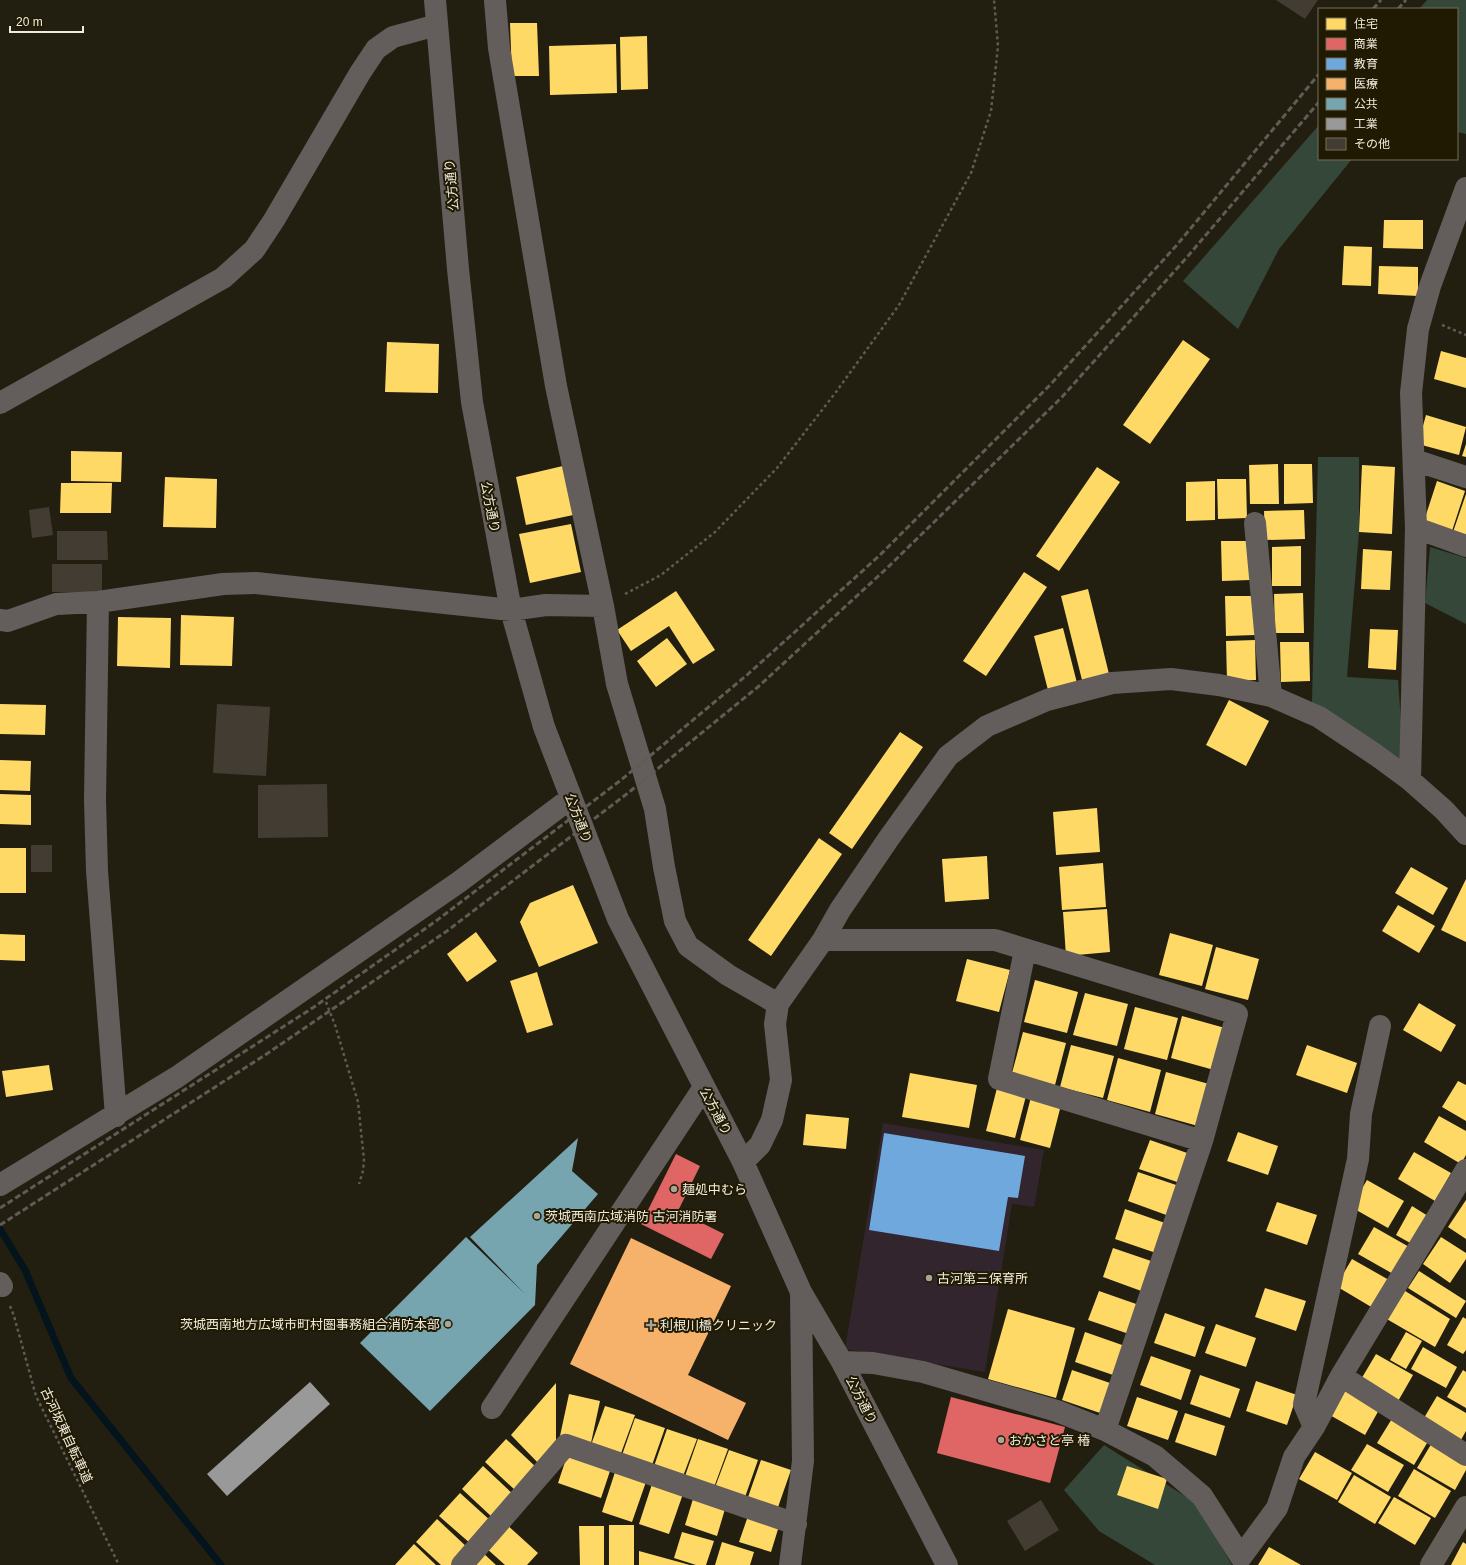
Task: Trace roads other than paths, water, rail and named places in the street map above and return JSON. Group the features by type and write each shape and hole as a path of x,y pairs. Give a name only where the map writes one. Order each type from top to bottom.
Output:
{"main road":[{"path":"1431,1565 1466,1507"}],"street":[{"name":"公方通り","path":"435,0 472,402 511,610 544,727 618,919 743,1162 801,1292 842,1362 947,1565"},
{"path":"496,0 498,48 555,378 603,606 617,684 655,809 664,867 675,921 688,946 728,975 778,1004"},
{"path":"0,403 224,278 254,250 274,220 360,73 376,49 393,37 438,25"},
{"path":"1410,780 1416,528 1411,393 1418,329 1430,286 1466,188"},
{"path":"1414,460 1466,476"},
{"path":"1255,523 1271,696"},
{"path":"1416,528 1466,546"},
{"path":"0,620 8,621 56,604 98,602 222,584 256,583 511,610 546,605 603,606"},
{"path":"98,602 95,800 97,871 116,1116"},
{"path":"743,1162 760,1146 772,1120 781,1080 774,1024 778,1004 823,940 840,910 885,844 948,756 986,726 1047,700 1112,683 1171,679 1219,685 1271,696 1319,717 1376,755 1410,780 1444,810 1466,834"},
{"path":"0,1185 116,1116 177,1077 317,982 460,882 571,798"},
{"path":"823,940 995,940 1237,1014 1202,1141 1105,1430"},
{"path":"1025,950 999,1079 1202,1141"},
{"path":"1314,1427 1304,1404 1358,1159 1361,1114 1380,1026"},
{"path":"492,1408 704,1087"},
{"path":"842,1362 873,1363 922,1372 1057,1411 1105,1430 1155,1456 1202,1496 1240,1557 1277,1508 1294,1458 1314,1427 1341,1376 1466,1170"},
{"path":"790,1565 803,1461 801,1292"},
{"path":"1341,1376 1466,1455"},
{"path":"462,1565 566,1445 796,1524"}],"waterway":[{"path":"0,1229 25,1270 71,1378 221,1565"}],"railway":[{"path":"1374,8 1381,0"},
{"path":"1399,8 1406,0"},
{"path":"0,1208 314,1007 436,921 621,780 747,675 879,556 1049,386 1176,246 1318,75"},
{"path":"0,1225 265,1055 447,931 628,793 759,686 886,569 1062,397 1188,256 1318,103"}],"place":[{"name":"麺処中むら","path":"674,1189"},
{"name":"茨城西南広域消防 古河消防署","path":"537,1216"},
{"name":"古河第三保育所","path":"929,1278"},
{"name":"茨城西南地方広域市町村圏事務組合消防本部","path":"448,1324"},
{"name":"利根川橋クリニック","path":"651,1325"},
{"name":"おかさと亭 椿","path":"1001,1440"}]}
